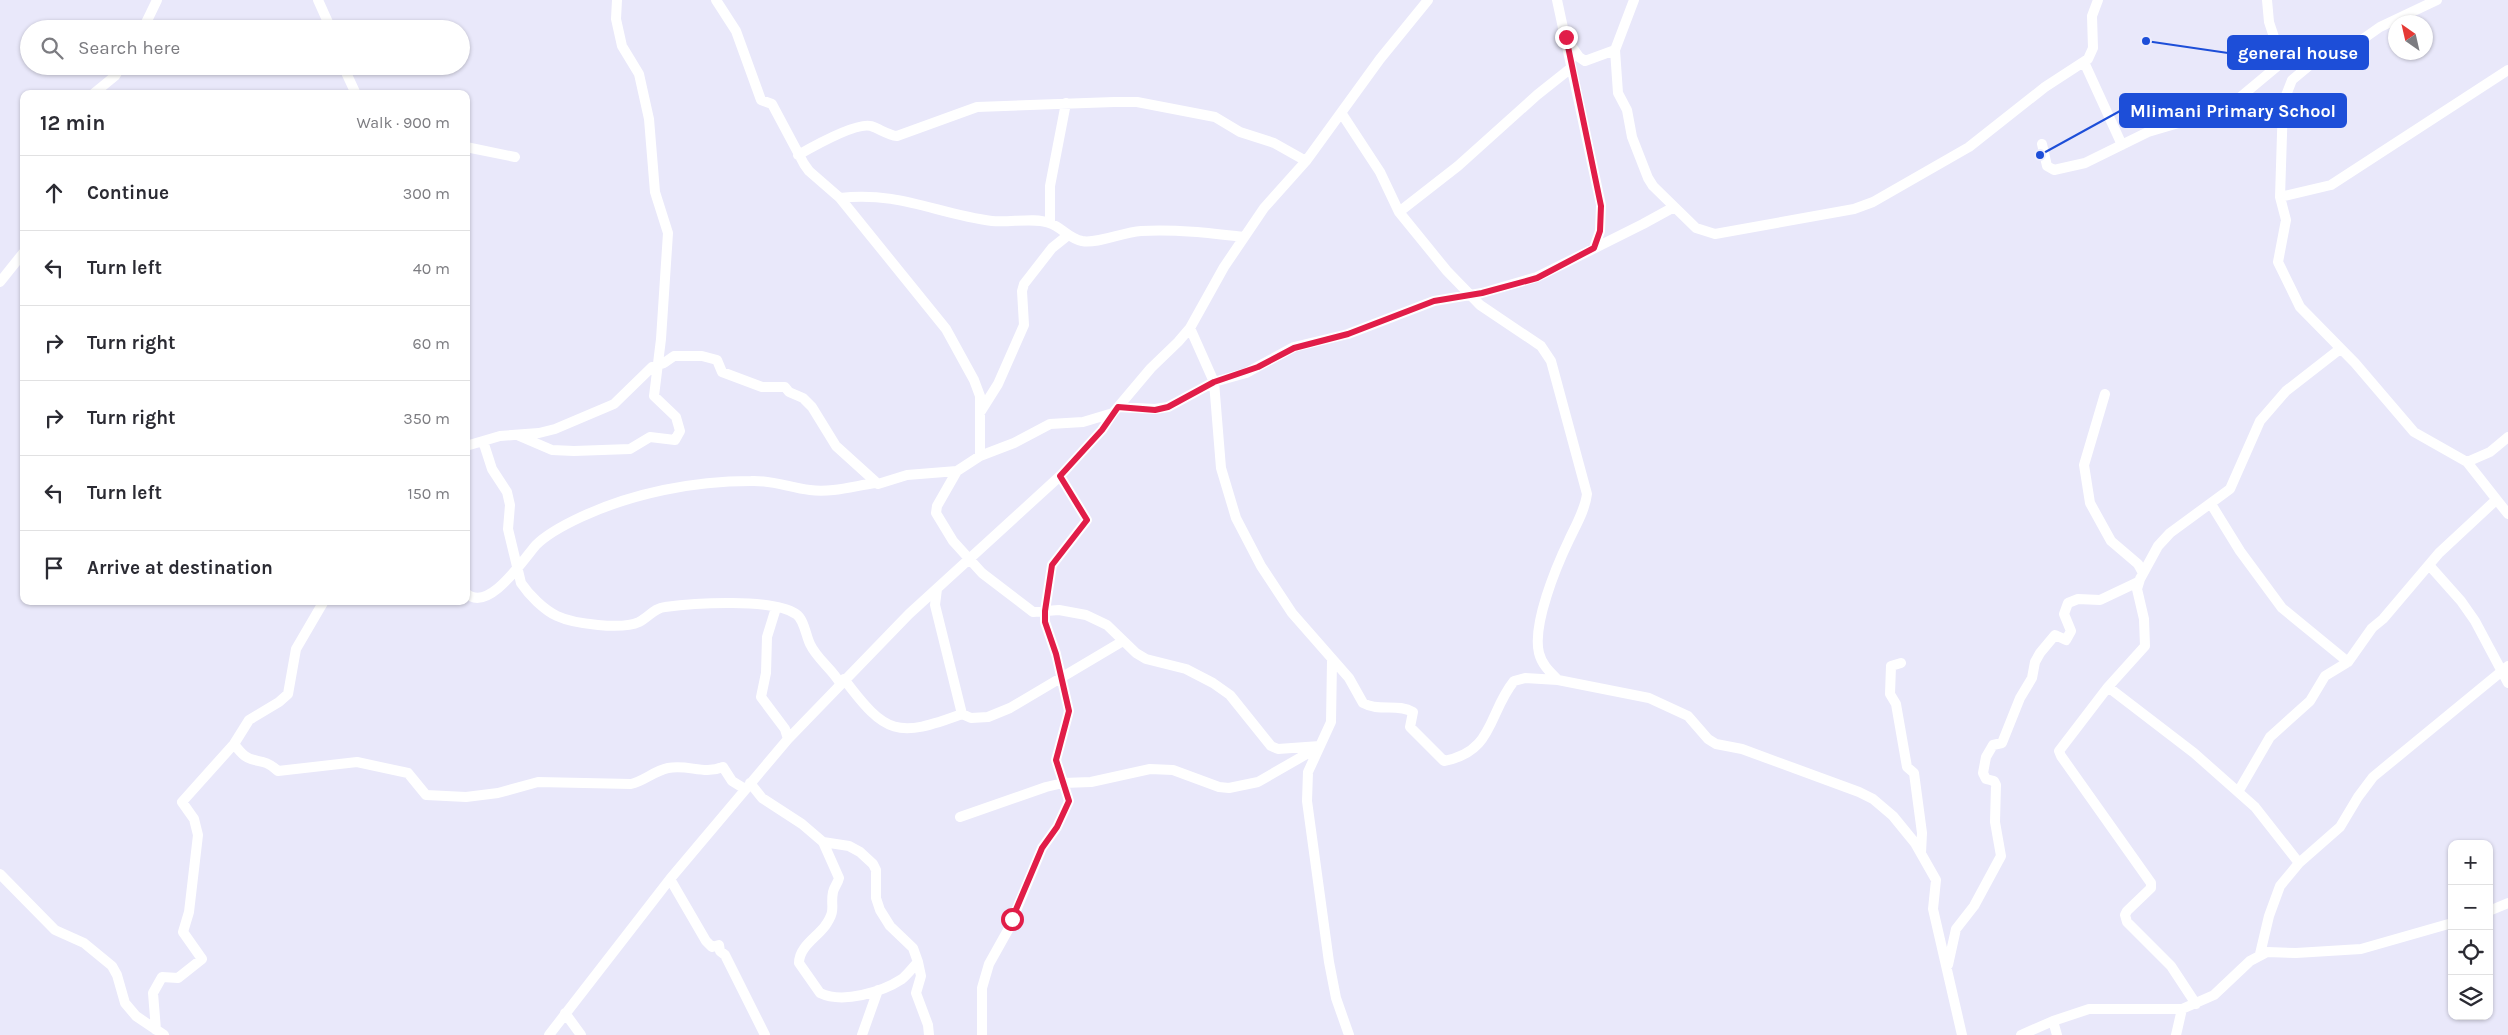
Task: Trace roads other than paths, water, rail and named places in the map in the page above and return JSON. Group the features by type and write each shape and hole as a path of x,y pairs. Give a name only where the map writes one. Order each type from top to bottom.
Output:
{"street":[{"path":"147,20 157,0"},
{"path":"318,0 327,20"},
{"path":"513,434 552,450 574,451 630,449 650,437 675,440 680,431 676,417 654,396 668,233 655,192 649,119 641,83 634,63 622,46 616,19 617,0"},
{"path":"716,0 736,31 761,100 772,104 798,155 809,171 840,198 946,329 974,380 980,396 980,456"},
{"path":"549,1035 670,879 788,738 909,614 1060,476 1102,430 1151,368 1190,328 1224,266 1264,208 1306,161 1342,114 1380,59 1428,0"},
{"path":"1557,0 1601,206 1600,231 1594,248"},
{"path":"1634,0 1615,50 1618,93 1627,110 1632,137 1648,178 1696,228 1715,234 1854,209 1873,202 1969,148 2045,87 2088,59 2093,48 2091,22 2098,0"},
{"path":"2042,144 2047,166 2054,170 2085,163 2148,132 2226,109 2278,68 2281,58 2269,22 2267,0"},
{"path":"2437,0 2380,27 2353,46 2322,55 2292,80 2283,104 2280,197 2286,220 2278,254 2280,268 2300,307 2355,363 2416,435 2467,462 2508,514"},
{"path":"1566,37 1579,57 1585,60 1615,50"},
{"path":"2084,62 2122,145"},
{"path":"1399,212 1458,166 1570,68"},
{"path":"2280,197 2330,185 2508,70"},
{"path":"98,90 116,75"},
{"path":"347,75 354,90"},
{"path":"798,155 819,142 861,126 871,126 897,136 977,107 1137,102 1215,117 1240,132 1278,146 1306,161"},
{"path":"1050,223 1050,186 1066,103"},
{"path":"1342,114 1380,172 1399,212 1468,294 1480,305 1541,346 1547,353 1587,494 1585,506 1558,564 1537,636 1545,668 1558,680"},
{"path":"470,148 515,157"},
{"path":"840,198 870,195 891,197 973,219 1001,222 1050,223 1067,236 1090,242 1119,234 1159,230 1244,237"},
{"path":"1320,746 1278,749 1271,746 1230,696 1218,687 1186,670 1146,659 1136,653 1107,625 1086,615 1072,611 1036,613 1028,610 1017,598 982,573 969,560 953,541 936,513 937,506 957,471 980,456 1014,443 1050,424 1083,422 1116,410 1155,410 1168,407 1214,382 1246,373 1294,348 1348,334 1428,303 1496,290 1537,278 1674,207"},
{"path":"981,411 998,384 1024,325 1022,291 1024,284 1052,248 1067,236"},
{"path":"0,282 20,257"},
{"path":"1190,328 1214,382 1221,468 1234,512 1262,566 1292,613 1351,681 1363,703 1382,709 1404,708 1413,712 1410,727 1444,760 1462,757 1478,744 1514,680 1525,678 1558,680 1654,699 1688,716 1708,739 1716,744 1742,749 1868,796 1893,816 1921,854 1936,880 1933,909 1962,1035"},
{"path":"2196,1004 2166,960 2126,922 2125,915 2127,911 2151,888 2151,883 2060,756 2061,746 2108,687 2145,646 2144,618 2137,593 2141,577 2165,538 2228,492 2235,482 2254,431 2260,421 2286,391 2340,349"},
{"path":"470,445 513,434 539,433 555,429 614,404 652,367 674,356 702,356 718,360 722,372 762,388 785,387 789,392 803,398 812,407 836,446 875,483"},
{"path":"2105,394 2084,465 2090,503 2111,541 2138,564 2141,577"},
{"path":"2467,462 2490,452 2508,438"},
{"path":"483,441 492,468 507,492 510,505 508,530 517,572 526,591 552,613 582,622 629,624 640,621 654,610 665,607 714,602 766,605 792,612 799,616 814,652 860,701 887,725 896,728 924,728 962,714 971,718 997,714 1123,641"},
{"path":"470,597 472,599 482,598 517,572 537,545 558,528 603,507 666,489 702,483 750,481 773,482 809,490 875,483 886,484 907,475 957,471"},
{"path":"982,1035 981,1005 984,976 1008,930 1042,848 1065,812 1069,801 1056,760 1069,711 1056,654 1045,622 1045,611 1052,565 1087,520 1060,476"},
{"path":"2238,792 2270,736 2310,701 2325,676 2348,662 2372,628 2383,619 2429,565 2496,500"},
{"path":"2211,504 2240,551 2282,608 2348,662"},
{"path":"2429,565 2462,601 2505,669 2508,683"},
{"path":"1947,971 1949,952 1956,930 1974,906 2001,856 1996,832 1995,782 1986,779 1983,773 1990,750 1993,745 2002,743 2020,698 2032,678 2040,653 2055,635 2066,640 2071,631 2064,614 2068,603 2078,599 2100,600 2141,577"},
{"path":"937,590 935,605 962,714"},
{"path":"160,1033 153,992 162,977 178,978 202,959 183,932 189,912 198,835 194,819 182,802 234,744 248,720 279,702 288,694 296,649 322,605"},
{"path":"776,608 767,637 766,673 761,697 785,730 788,738"},
{"path":"1332,661 1331,722 1308,772 1307,801 1336,998 1349,1035"},
{"path":"1901,663 1891,666 1890,694 1896,704 1907,767 1914,773 1922,833 1921,854"},
{"path":"2260,954 2269,916 2280,886 2299,863 2340,827 2358,797 2373,777 2505,669"},
{"path":"2108,687 2194,753 2238,792 2268,820 2299,863"},
{"path":"234,744 244,756 252,760 269,762 278,771 358,762 391,771 403,771 412,776 426,795 466,797 490,794 538,782 631,784 662,770 690,768 711,772 723,767 732,781 747,786 762,798 792,816 822,842 839,880 833,892 834,908 829,919 800,954 799,963 820,993 838,997 878,990 902,979 918,962"},
{"path":"960,817 1063,783 1091,782 1156,769 1173,770 1219,787 1229,788 1258,782 1320,746"},
{"path":"822,842 849,846 860,852 873,864 876,870 876,898 880,910 890,926 913,948 918,962 921,976 916,993 928,1024 929,1035"},
{"path":"0,874 55,930 84,943 112,966 117,975 125,1003 136,1016 160,1033"},
{"path":"670,879 706,940 712,947 719,945 720,951 726,955 765,1035"},
{"path":"2493,909 2508,903"},
{"path":"2021,1035 2053,1021 2098,1008 2152,1011 2182,1010 2214,996 2260,954 2274,951 2296,953 2361,949 2448,924"},
{"path":"862,1035 878,990"},
{"path":"2176,1035 2182,1010"},
{"path":"565,1013 581,1035"},
{"path":"2053,1021 2057,1035"}],"place":[{"name":"general house","path":"2146,41"},
{"name":"Mlimani Primary School","path":"2040,155"}]}
